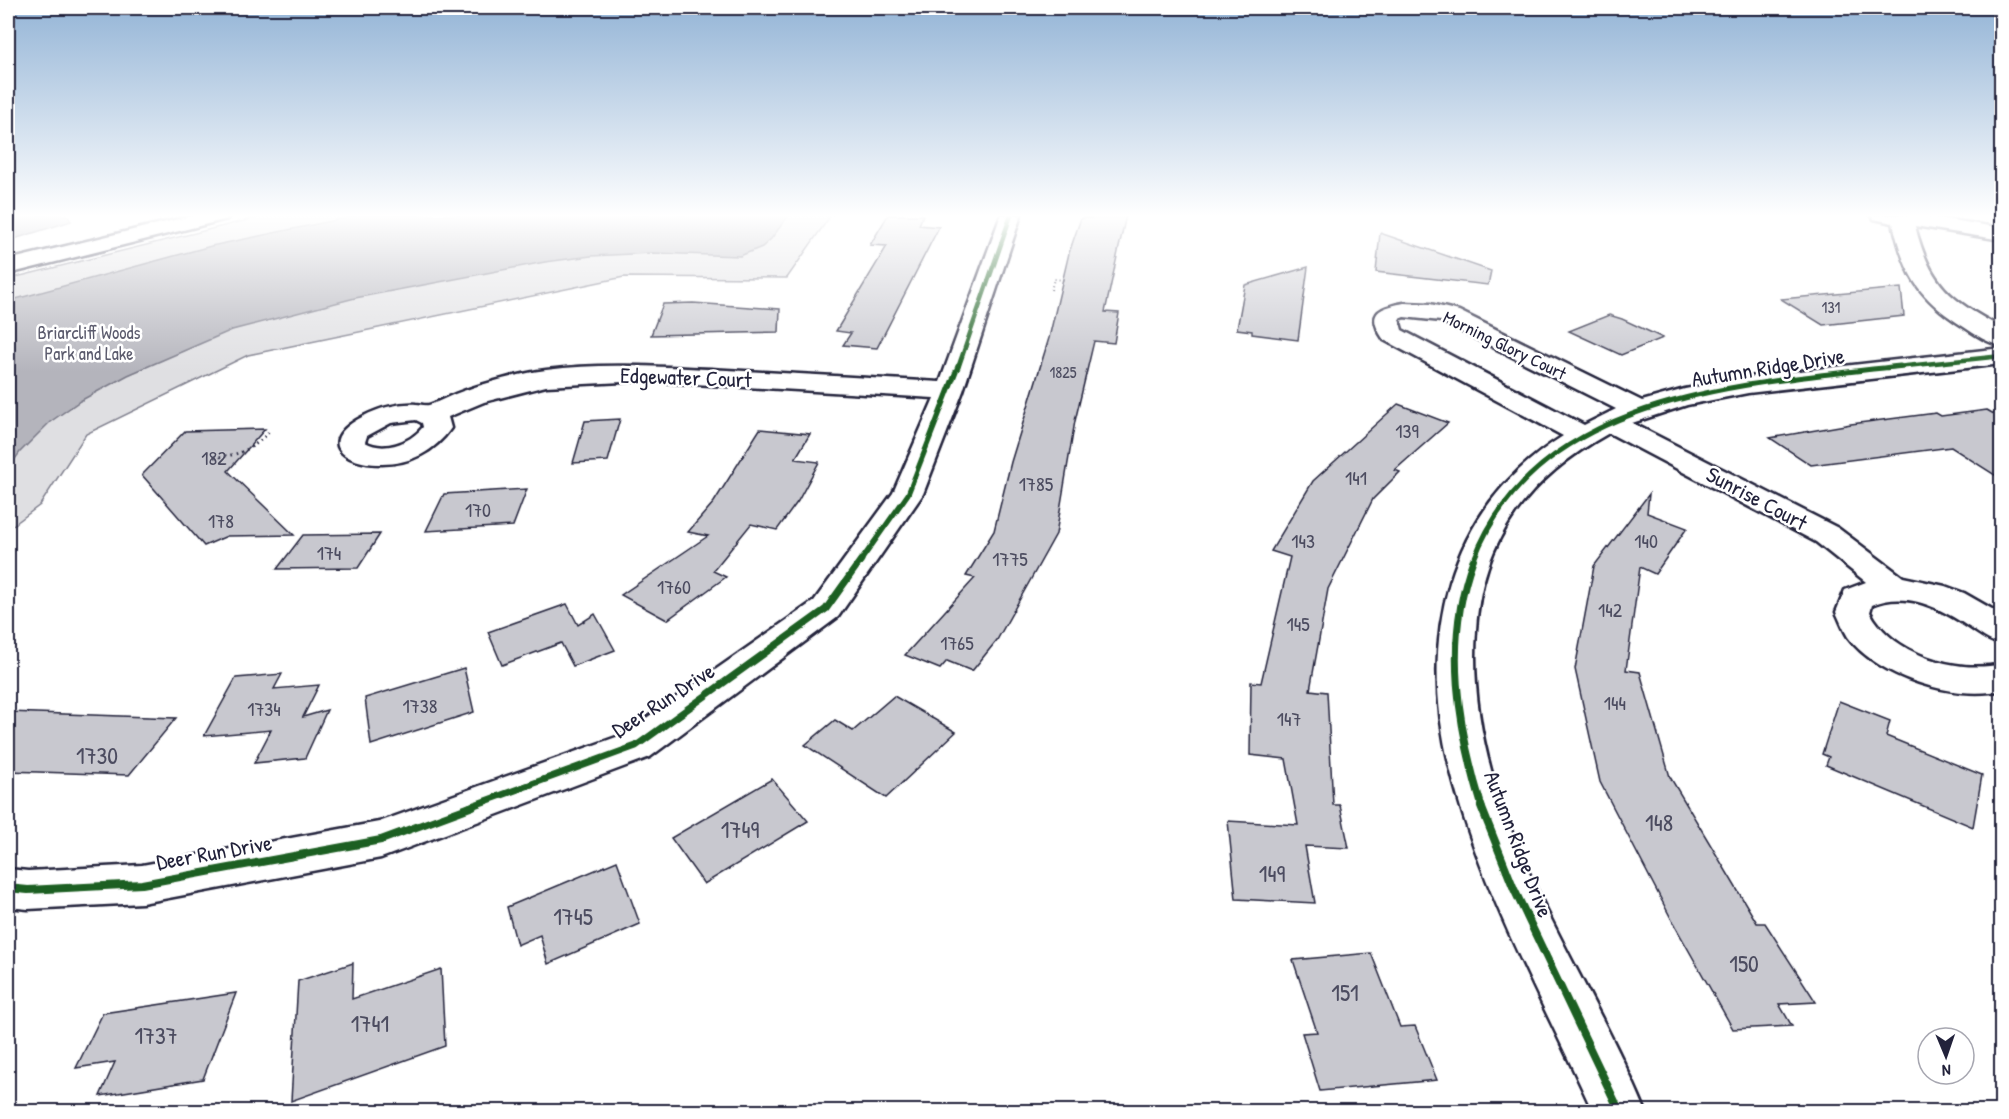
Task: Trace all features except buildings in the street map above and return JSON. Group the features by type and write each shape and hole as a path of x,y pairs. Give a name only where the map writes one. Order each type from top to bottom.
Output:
{"street":[{"name":"Deer Run Drive","path":"8,888 28,890 142,884 381,840 636,746 826,609 908,494 950,391 993,267"},
{"path":"1918,267 1925,281 1950,305 2001,339"},
{"name":"Morning Glory Court","path":"1399,310 1425,310 1450,316 1611,423 1393,335 1386,327 1386,320 1389,314 1399,310"},
{"name":"Autumn Ridge Drive","path":"1620,1112 1523,910 1492,837 1465,747 1457,706 1455,678 1458,619 1464,584 1481,539 1514,491 1555,455 1611,423 1690,396 1756,384 2001,356"},
{"name":"Edgewater Court","path":"429,415 474,396 546,378 642,373 950,391"},
{"name":"Sunrise Court","path":"1611,423 1827,535 1895,588"},
{"name":"Sunrise Court","path":"2001,633 1982,617 1955,602 1924,592 1895,588 1872,590 1857,598 1853,612 1861,629 1880,647 1909,664 1942,676 1974,681 2001,677"}],"path":[{"path":"1051,290 1054,279 1065,280"},
{"path":"214,457 228,457 254,449 270,431"}],"green space":[{"name":"Briarcliff Woods Park and Lake","path":"56,267 795,267 787,278 624,277 248,355 86,434 40,505 8,529 8,279"}],"shaded area":[{"path":"133,267 517,267 355,298 232,330 128,375 80,401 50,422 20,452 8,469 8,301"}],"cycle path":[{"path":"8,888 28,890 142,884 381,840 636,746 826,609 908,494 950,391 993,267"},
{"path":"1620,1112 1514,889 1482,808 1470,767 1461,725 1456,682 1457,639 1465,586 1484,536 1503,506 1548,460 1603,425 1643,409 1685,397 1748,385 2002,356"}]}
